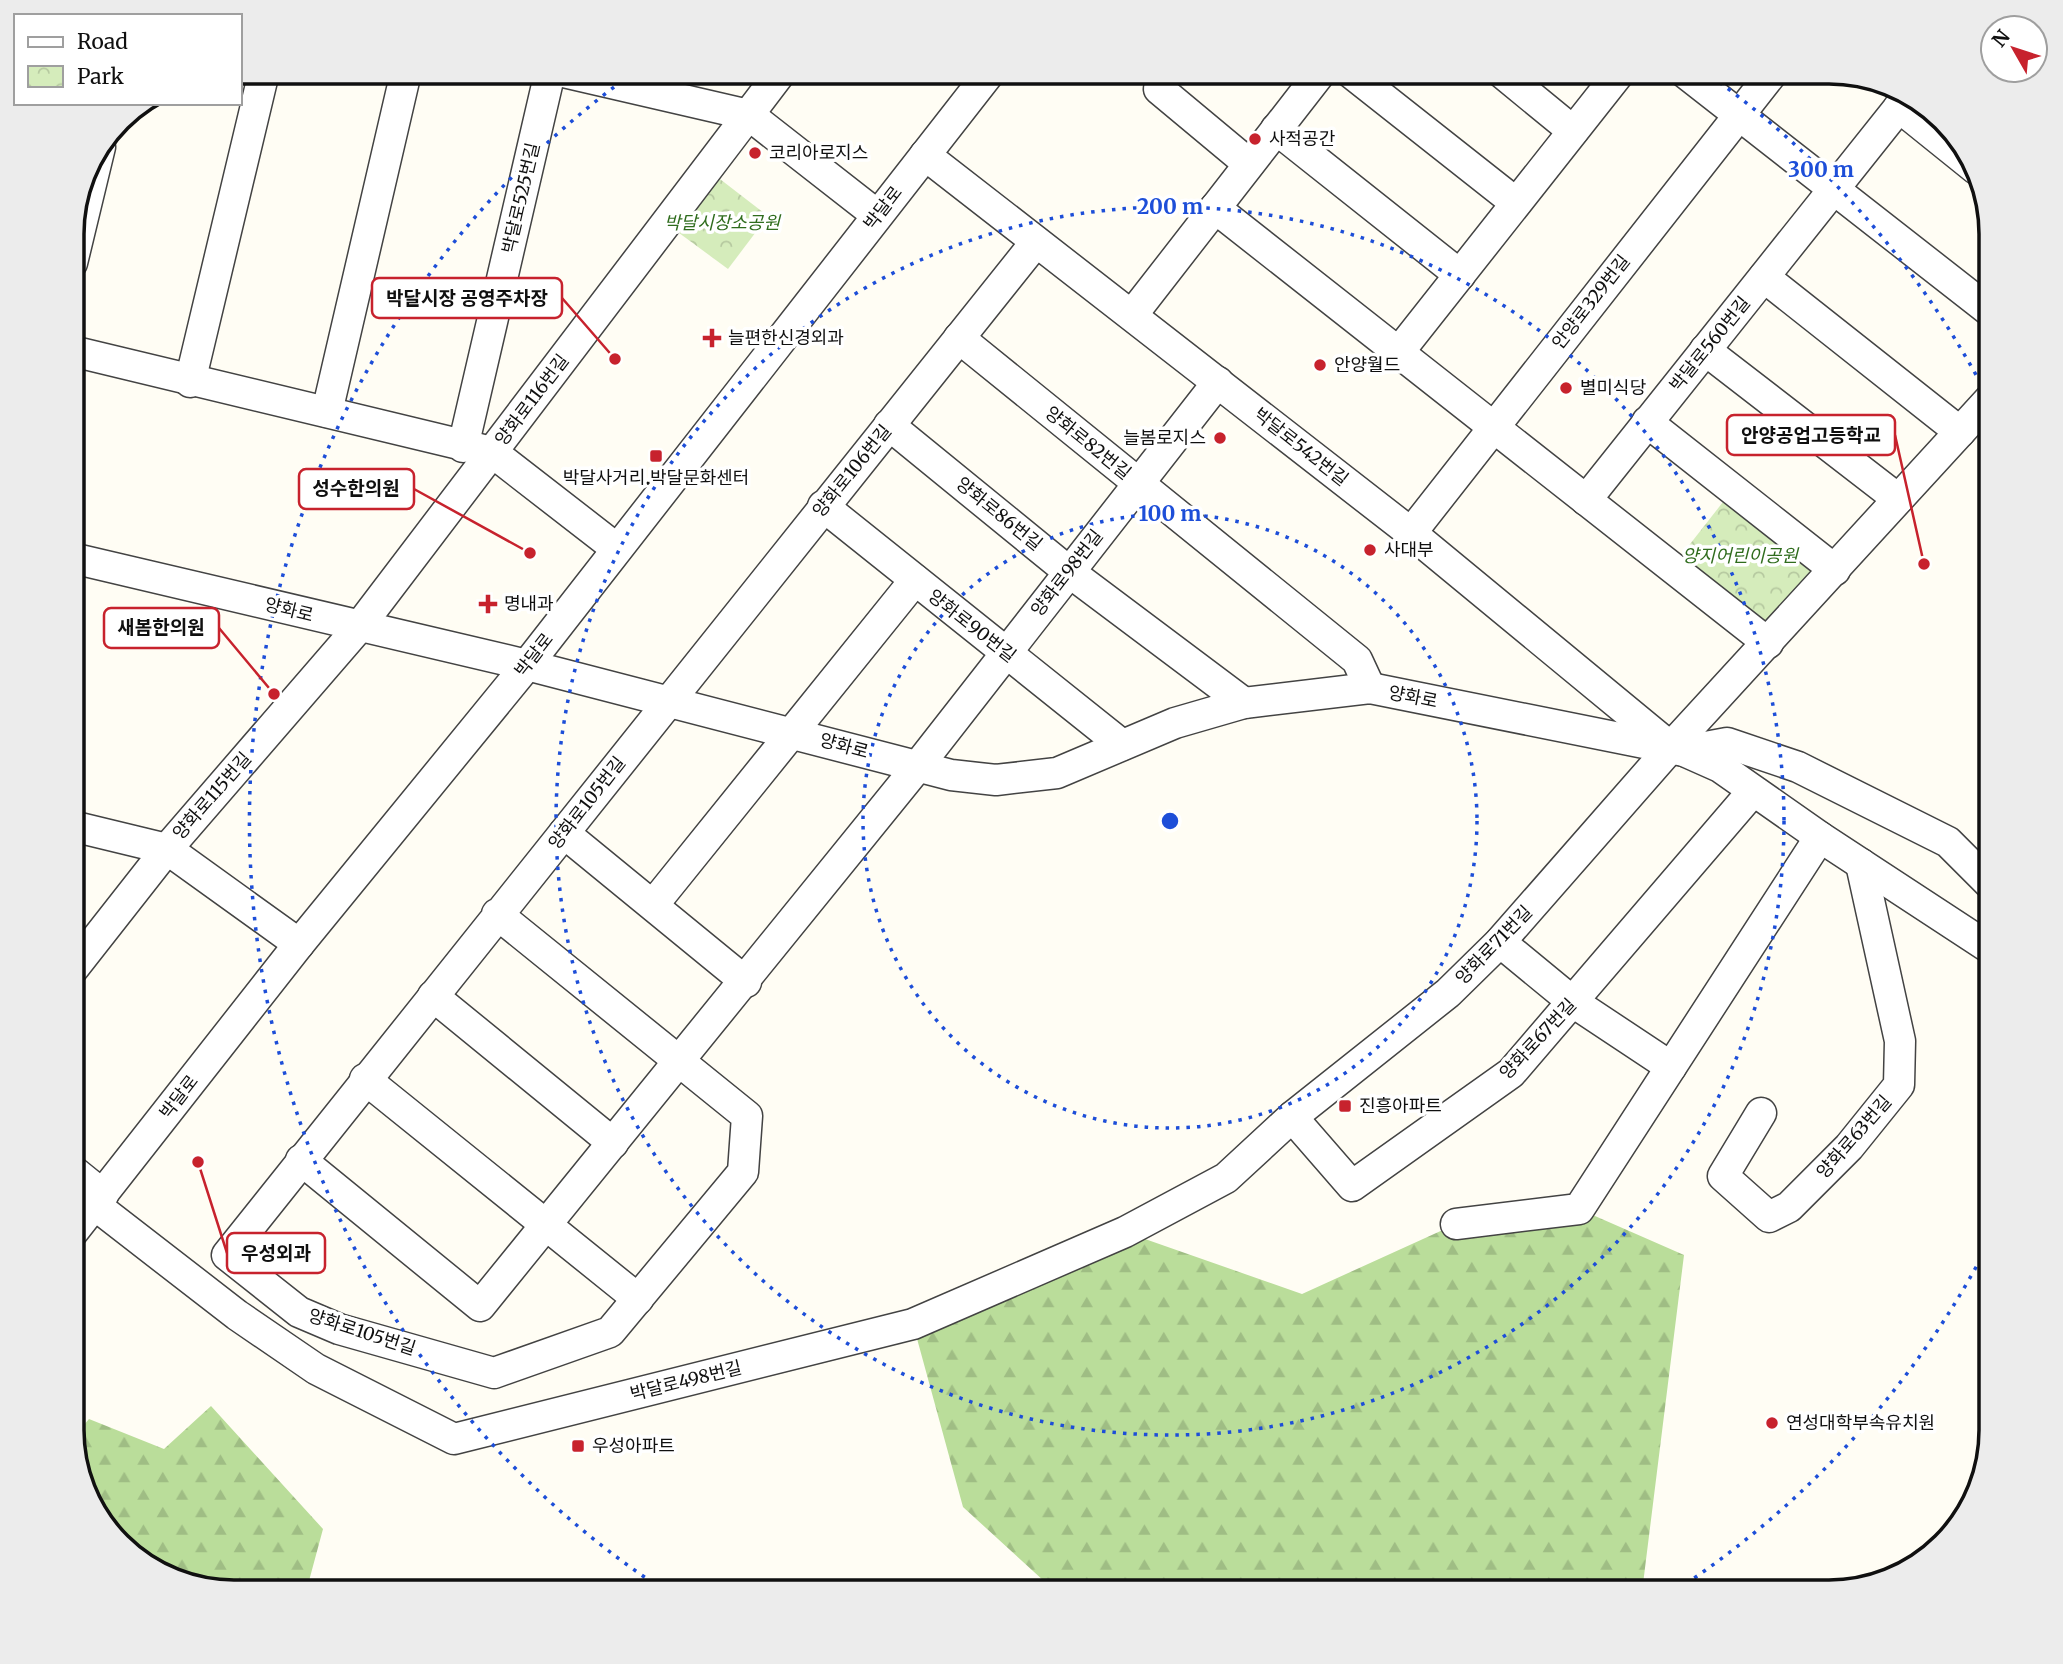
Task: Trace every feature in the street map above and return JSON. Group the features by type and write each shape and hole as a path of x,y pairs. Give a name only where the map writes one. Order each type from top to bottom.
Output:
{"street":[{"path":"190,382 261,84"},
{"path":"327,412 403,84"},
{"name":"박달로525번길","path":"463,447 547,84"},
{"path":"640,84 749,115 877,215"},
{"name":"양화로116번길","path":"359,627 772,84"},
{"name":"박달로","path":"84,1218 299,944 527,664 981,84"},
{"path":"1132,315 1312,84"},
{"path":"1365,84 1516,203"},
{"path":"1515,84 1573,131"},
{"path":"1398,353 1610,84"},
{"path":"1699,84 1979,303"},
{"name":"안양로329번길","path":"1411,533 1764,84"},
{"path":"1159,89 1249,164"},
{"name":"박달로560번길","path":"1586,500 1902,103"},
{"path":"1912,108 1946,141"},
{"path":"1276,130 1460,275"},
{"name":"박달로542번길","path":"925,155 1411,533 1678,749"},
{"path":"1214,208 1768,643"},
{"name":"양화로106번길","path":"668,700 1036,242"},
{"path":"1764,277 1960,432"},
{"name":"양화로82번길","path":"959,338 1357,660 1370,688"},
{"path":"1705,350 1898,499"},
{"path":"84,354 190,382 492,452 617,549"},
{"name":"양화로98번길","path":"301,1160 480,1306 678,1060 746,982 1218,382"},
{"name":"양화로71번길","path":"1292,1117 1448,993 1500,942 1678,749 1768,643 1979,411"},
{"path":"1647,422 1835,570"},
{"name":"양화로86번길","path":"889,425 1068,571 1244,703"},
{"name":"양화로90번길","path":"823,506 1122,745"},
{"name":"양화로","path":"84,561 527,664 918,766 996,780 1056,773 1175,723 1244,703 1370,688 1678,749 1720,767 1820,837 1979,941"},
{"name":"양화로","path":"653,905 915,580"},
{"name":"양화로115번길","path":"84,955 167,849 359,627"},
{"name":"양화로105번길","path":"668,700 227,1255 299,1312 340,1329 494,1373 610,1332 743,1172 747,1115 678,1060"},
{"path":"1678,749 1727,743 1798,767 1948,842 1979,873"},
{"name":"양화로67번길","path":"1292,1117 1352,1186 1511,1073 1753,791"},
{"path":"84,829 167,849 299,944"},
{"path":"564,833 746,982"},
{"path":"1456,1224 1579,1209 1820,837"},
{"name":"양화로63번길","path":"1761,1113 1723,1176 1769,1217 1789,1207 1849,1147 1899,1086 1900,1041 1861,864"},
{"path":"497,914 678,1060"},
{"path":"1500,942 1573,1002 1671,1067"},
{"path":"433,996 613,1143"},
{"path":"365,1079 638,1299"},
{"name":"박달로498번길","path":"84,1183 99,1200 237,1315 316,1369 454,1439 913,1324 1125,1232 1226,1178 1292,1117"},
{"path":"316,1369 340,1329"}],"green space":[{"name":"박달시장소공원","path":"716,176 768,216 728,269 675,230"},
{"name":"양지어린이공원","path":"1730,493 1825,567 1765,631 1676,562"},
{"path":"1579,1209 1684,1255 1643,1580 1043,1580 963,1507 913,1324 1125,1232 1302,1294 1456,1224"},
{"path":"211,1406 323,1529 309,1580 234,1580 204,1577 167,1565 135,1543 115,1521 99,1497 87,1460 84,1425 89,1419 164,1449"}],"place":[{"name":"사적공간","path":"1255,139"},
{"name":"코리아로지스","path":"755,153"},
{"name":"늘편한신경외과","path":"712,338"},
{"name":"박달시장 공영주차장","path":"615,359"},
{"name":"안양월드","path":"1320,365"},
{"name":"별미식당","path":"1566,388"},
{"name":"늘봄로지스","path":"1220,438"},
{"name":"박달사거리.박달문화센터","path":"656,456"},
{"name":"사대부","path":"1370,550"},
{"name":"성수한의원","path":"530,553"},
{"name":"안양공업고등학교","path":"1924,564"},
{"name":"명내과","path":"488,604"},
{"name":"새봄한의원","path":"274,694"},
{"name":"진흥아파트","path":"1345,1106"},
{"name":"우성외과","path":"198,1162"},
{"name":"연성대학부속유치원","path":"1772,1423"},
{"name":"우성아파트","path":"578,1446"}]}
